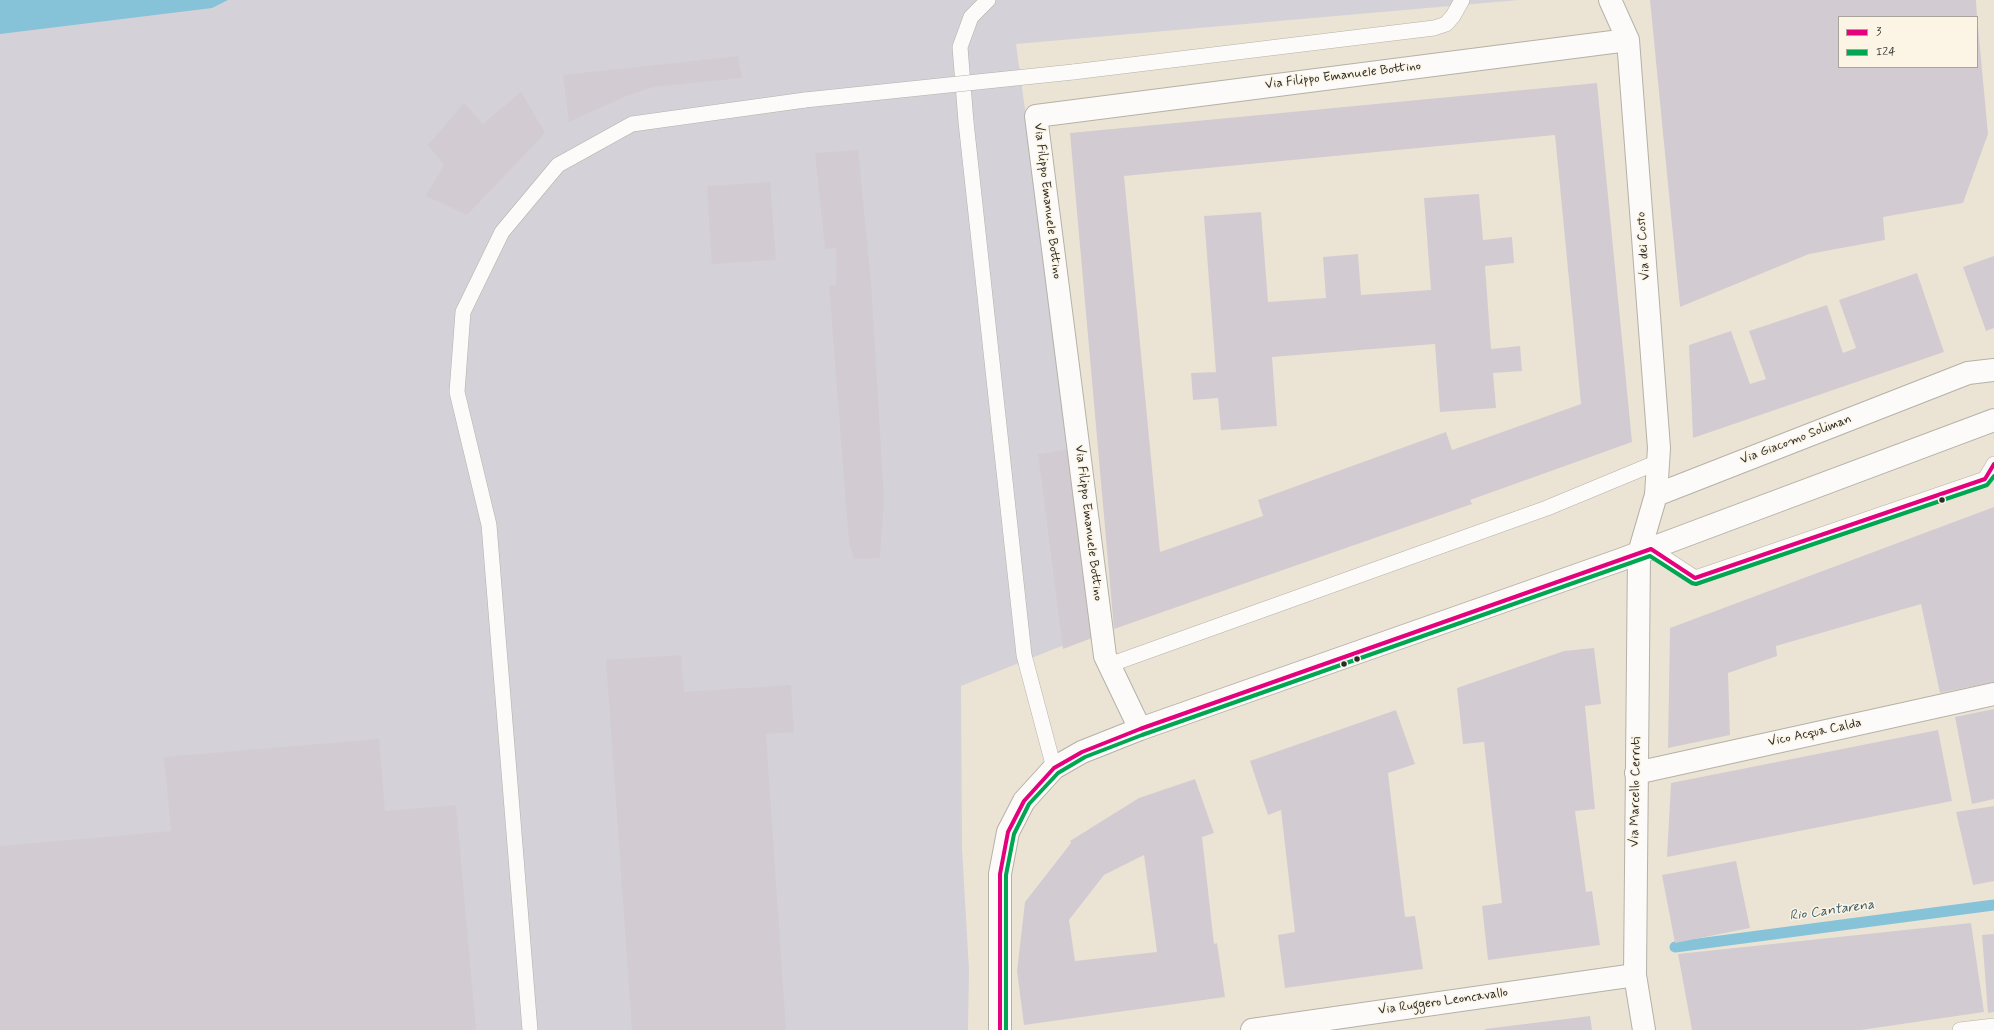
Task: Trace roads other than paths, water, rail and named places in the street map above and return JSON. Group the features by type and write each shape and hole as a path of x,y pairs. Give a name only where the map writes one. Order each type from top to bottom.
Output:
{"street":[{"name":"Via dei Costo","path":"1610,0 1628,40 1659,448 1656,495"},
{"name":"Via Filippo Emanuele Bottino","path":"1140,729 1105,656 1036,116 1628,40"},
{"name":"Via Giacomo Soliman","path":"1656,495 1968,373 1994,370"},
{"path":"1000,1030 1000,874 1008,832 1024,801 1054,768 1082,752 1140,729 1216,704 1645,551 1994,420"},
{"path":"1645,551 1656,495"},
{"name":"Via Marcello Cerruti","path":"1644,1030 1634,975 1636,772 1645,551"},
{"name":"Vico Acqua Calda","path":"1636,772 1994,694"},
{"name":"Via Ruggero Leoncavallo","path":"1256,1030 1634,975"}],"lane":[{"path":"988,0 971,17 960,47 1024,655 1054,768"},
{"path":"530,1030 489,525 457,392 463,312 502,232 558,165 632,124 805,100 1073,72 1434,28 1446,24 1453,16 1462,0"},
{"path":"1110,665 1548,508 1658,462"},
{"path":"1645,551 1695,578 1986,479 1994,464"},
{"path":"1960,1030 1994,1026"}],"water":[{"path":"0,0 228,0 212,8 0,34"}],"waterway":[{"name":"Rio Cantarena","path":"1675,947 1994,905"}]}
